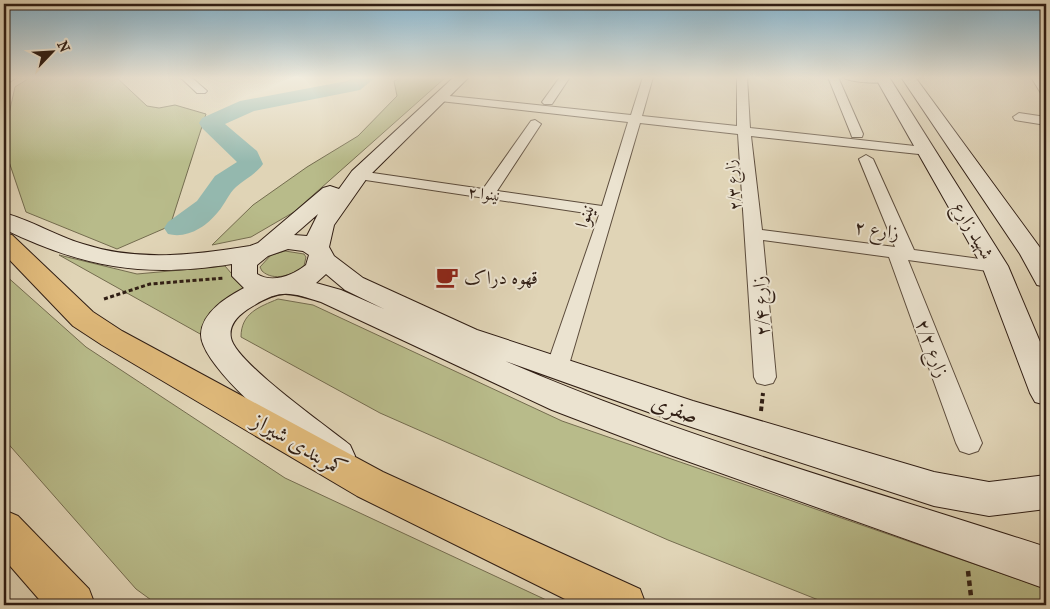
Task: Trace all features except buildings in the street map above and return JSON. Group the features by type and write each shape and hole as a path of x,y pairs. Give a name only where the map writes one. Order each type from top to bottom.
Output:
{"highway":[{"name":"کمربندی شیراز","path":"4,240 83,319 112,338 370,484 624,605"},
{"path":"4,529 73,605"}],"street":[{"path":"432,105 359,175 338,186 245,265 244,274 253,283 282,285 331,296 564,401 683,445 1046,568"},
{"path":"506,105 928,151"},
{"name":"نینوا","path":"557,368 608,212 640,105"},
{"name":"۲/۳ زارع","path":"743,105 754,234"},
{"path":"845,105 858,134"},
{"name":"شهید زارع","path":"900,105 995,266 1046,393"},
{"name":"شهید زارع","path":"928,105 1032,254 1046,280"},
{"path":"1018,117 1046,121"},
{"path":"487,194 535,124"},
{"name":"۲/۲ زارع","path":"866,160 902,254 969,443"},
{"path":"359,175 353,187 320,226 320,253 313,273 246,298 220,319 216,330 217,340 223,353 248,380 370,484"},
{"name":"۲ نینوا","path":"359,175 608,212"},
{"path":"4,220 47,240 111,259 174,262 262,250 276,244 300,242 320,253"},
{"name":"۲ زارع","path":"754,234 995,266"},
{"name":"۲/۴ زارع","path":"754,234 765,377"},
{"name":"صفری","path":"320,253 354,284 398,306 467,337 557,368 934,489 989,499 1046,492"}],"path":[{"path":"104,299 156,283 198,282 244,274"},
{"path":"758,434 765,377"},
{"path":"972,590 972,605"}],"green space":[{"path":"11,105 146,105 159,108 176,105 206,114 170,226 117,249 26,212 4,147 4,136"},
{"path":"388,105 414,105 294,212 251,237 212,245 253,205 307,167 358,136"},
{"path":"285,251 304,254 306,257 304,266 294,272 278,277 262,271 260,267 271,255"},
{"path":"59,255 137,274 225,266 244,288 202,335"},
{"path":"4,274 86,347 285,478 557,605 158,605 136,589 4,439"},
{"path":"278,299 313,305 562,421 1046,589 1046,605 831,605 668,540 380,413 241,337 244,322 252,312"}],"waterway":[{"path":"179,228 207,207 225,182 250,164 248,156 210,123 251,105"}],"place":[{"name":"قهوه دراک","path":"447,277"}]}
